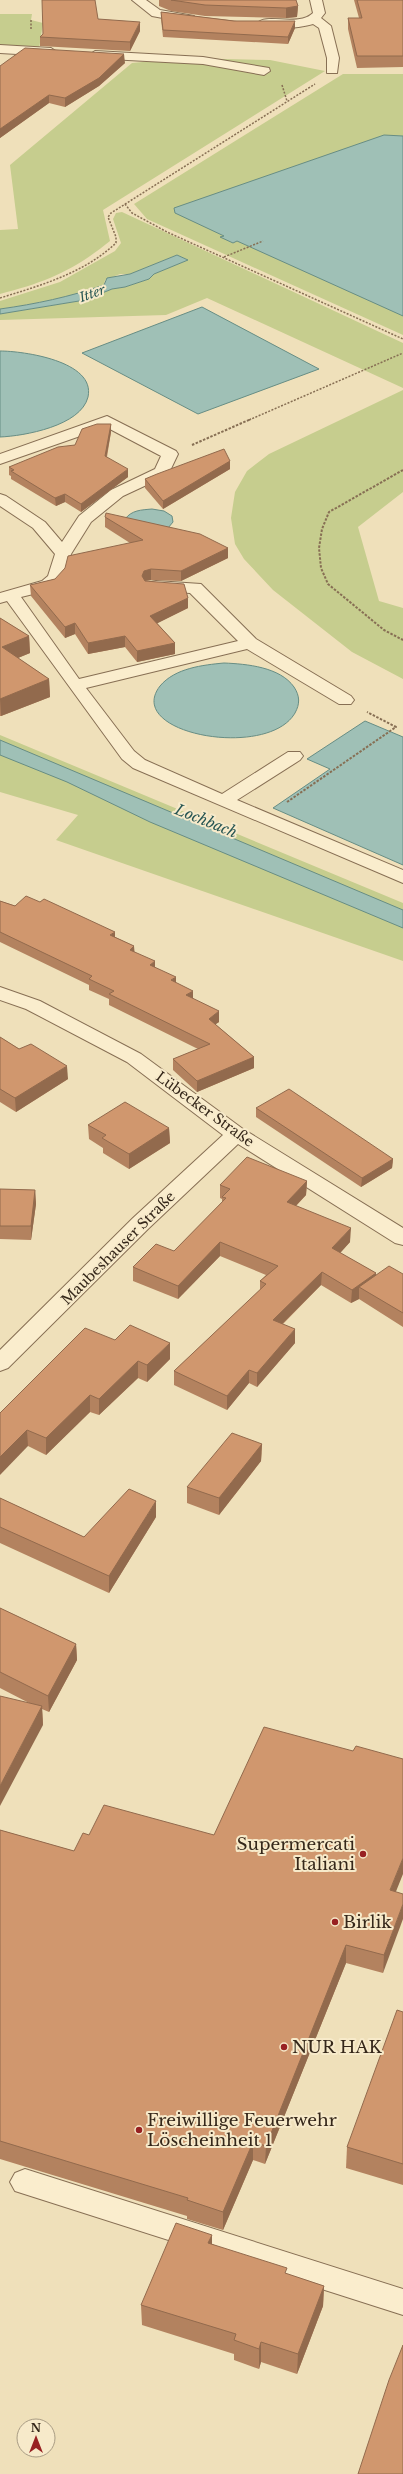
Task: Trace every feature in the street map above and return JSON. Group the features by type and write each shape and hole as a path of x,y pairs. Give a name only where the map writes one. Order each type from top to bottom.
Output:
{"street":[{"path":"138,0 156,13 200,19"},
{"path":"251,22 295,23 313,18 319,12 316,0"},
{"path":"313,18 325,26 332,53 332,70"},
{"path":"0,49 65,53"},
{"path":"81,54 200,62 250,67 264,71"},
{"path":"0,459 107,421 170,454 162,472 117,493 85,519 63,554 56,578 48,585 6,596 128,755 139,764 403,877"},
{"path":"0,499 39,525 63,554"},
{"path":"151,586 195,588 250,643 345,700"},
{"path":"75,685 250,643"},
{"path":"223,801 294,756"},
{"name":"Lübecker Straße","path":"0,993 33,1005 134,1058 236,1134 403,1238"},
{"name":"Maubeshauser Straße","path":"0,1363 141,1223 236,1134"},
{"path":"25,2182 403,2302"}],"path":[{"path":"0,298 48,284 111,248 116,243 116,237 108,217 149,187 330,74 332,70"},
{"path":"125,204 132,212 167,232 403,339"},
{"path":"224,257 263,241"},
{"path":"170,454 403,353"},
{"path":"403,470 329,512 323,522 319,562 322,576 328,584 384,630 403,640"},
{"path":"283,805 396,727 345,700"}],"green space":[{"path":"0,14 32,14 31,20 43,23 39,49 0,46"},
{"path":"184,58 270,60 325,71 103,210 110,241 84,260 45,280 0,294 0,230 18,229 10,165 132,63"},
{"path":"343,74 403,74 403,335 147,219 134,204"},
{"path":"122,212 403,343 403,388 207,298 166,315 0,320 0,314 85,300 112,289 125,287 149,279 154,274 188,260 177,255 130,274 120,274 105,280 104,285 78,293 52,300 0,309 0,301 60,282 115,251 121,243 113,219 116,213"},
{"path":"403,390 403,492 358,527 379,601 403,608 403,679 352,652 273,590 244,559 235,544 231,518 235,492 247,471 269,454"},
{"path":"0,735 403,903 403,961 56,840 78,815 0,792"}],"water":[{"path":"384,135 403,136 403,316 237,241 233,243 220,237 224,236 175,213 174,208"},
{"name":"Itter","path":"177,255 188,260 154,274 149,279 125,287 112,289 85,300 0,314 0,309 52,300 104,285 107,278 130,274"},
{"path":"202,307 319,369 198,414 82,353"},
{"path":"0,351 40,356 56,360 70,367 81,375 87,385 88,397 83,407 75,415 50,428 37,432 0,437"},
{"path":"152,509 164,511 172,516 173,522 168,528 125,519 134,512"},
{"path":"224,663 243,664 262,668 272,671 288,680 294,687 298,697 298,706 295,713 280,727 257,735 231,738 204,735 179,728 162,717 154,703 160,686 166,680 181,671 190,668"},
{"path":"365,721 403,737 403,865 273,808 330,769 307,759"},
{"path":"0,740 403,910 403,928 150,822 67,782 0,755"}],"building":[{"path":"42,0 95,0 98,19 140,22 130,42 40,37 43,34"},
{"path":"171,0 296,0 298,6 286,8 205,5"},
{"path":"357,0 403,0 403,56 357,56 348,18 362,18"},
{"path":"161,12 234,21 295,21 288,37 163,30"},
{"path":"25,48 124,54 99,78 65,98 49,95 0,129 0,66"},
{"path":"97,424 111,424 105,456 128,469 81,504 65,494 55,498 11,471 14,470 9,467 58,447 75,445 82,429"},
{"path":"224,449 230,461 163,501 145,479 157,474"},
{"path":"106,513 200,534 228,548 181,571 151,569 144,571 142,576 145,581 184,584 188,598 150,616 175,643 137,651 125,636 88,643 75,623 65,627 30,585 55,579 65,568 68,556 143,540 105,517"},
{"path":"0,618 29,636 2,647 49,679 0,699"},
{"path":"26,896 40,902 44,899 115,932 110,935 134,946 130,950 155,961 150,965 176,977 171,980 193,991 186,995 219,1011 209,1019 254,1057 197,1081 173,1059 210,1044 109,994 114,991 89,979 92,976 0,932 0,901 15,906"},
{"path":"0,1037 19,1049 31,1044 67,1066 15,1098 0,1089"},
{"path":"289,1089 393,1159 362,1178 256,1108"},
{"path":"125,1102 169,1128 129,1154 102,1138 106,1135 88,1125"},
{"path":"247,1157 307,1181 287,1202 351,1228 332,1248 376,1273 352,1290 322,1272 273,1320 295,1329 257,1373 249,1370 227,1396 174,1371 266,1284 260,1281 278,1266 220,1242 178,1286 133,1267 156,1244 174,1251 226,1198 222,1197 230,1189 220,1185"},
{"path":"0,1189 35,1190 31,1226 0,1226"},
{"path":"389,1266 403,1274 403,1313 359,1287"},
{"path":"130,1325 170,1343 147,1365 138,1361 99,1399 90,1395 46,1438 27,1430 0,1457 0,1413 85,1328 115,1340"},
{"path":"232,1433 262,1444 219,1498 187,1487"},
{"path":"129,1489 156,1501 109,1576 0,1527 0,1498 84,1537"},
{"path":"0,1608 76,1644 48,1696 0,1672"},
{"path":"0,1696 42,1706 0,1786"},
{"path":"264,1727 353,1751 356,1746 403,1759 403,1858 390,1890 403,1894 403,1904 384,1955 346,1945 266,2146 253,2142 223,2212 187,2200 188,2198 0,2141 0,1830 74,1851 83,1833 89,1835 104,1805 214,1835"},
{"path":"397,2010 403,2012 403,2164 347,2147"},
{"path":"176,2223 212,2235 208,2243 287,2268 285,2273 324,2286 298,2354 261,2342 259,2349 234,2340 236,2334 141,2305"},
{"path":"403,2345 403,2474 358,2474 389,2380"}],"place":[{"name":"Supermercati Italiani","path":"363,1854"},
{"name":"Birlik","path":"335,1922"},
{"name":"NUR HAK","path":"284,2047"},
{"name":"Freiwillige Feuerwehr Löscheinheit 1","path":"139,2130"}],"water label":[{"name":"Lochbach","path":"206,821"}]}
